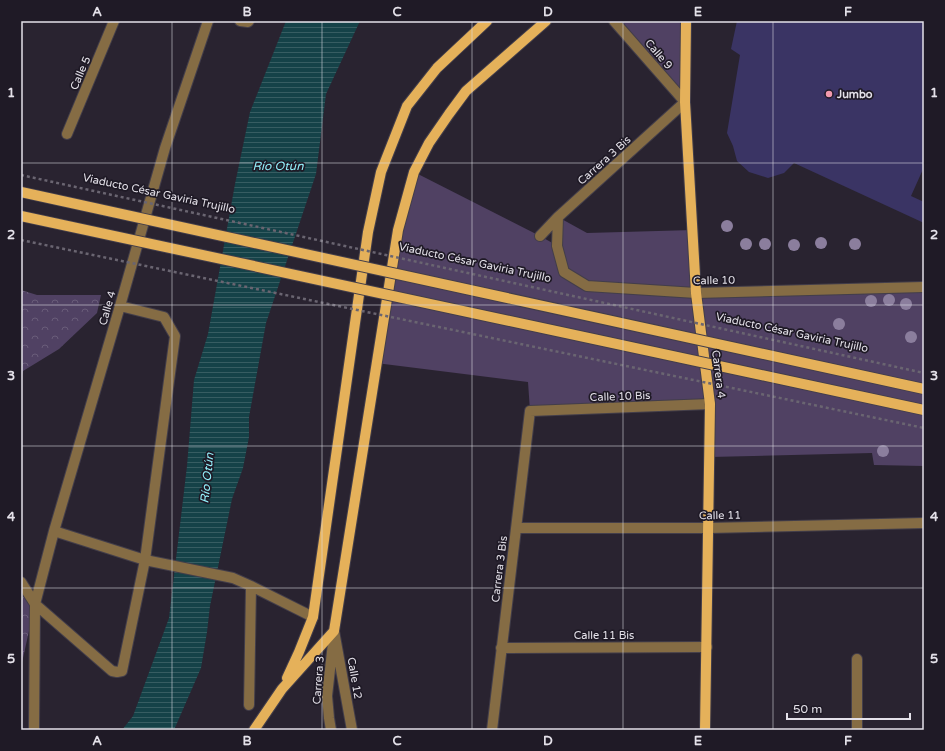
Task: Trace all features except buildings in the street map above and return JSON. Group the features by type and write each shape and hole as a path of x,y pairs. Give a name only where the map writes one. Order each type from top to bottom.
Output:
{"main road":[{"path":"282,689 313,617 368,232 381,172 407,106 437,68 487,21"},
{"path":"254,730 282,689 334,631 398,230 414,172 429,143 466,91 546,21"},
{"name":"Carrera 4","path":"686,22 685,102 696,293 710,404 705,730"},
{"path":"21,192 924,388"},
{"path":"21,216 924,410"}],"street":[{"name":"Calle 5","path":"67,134 114,21"},
{"name":"Calle 4","path":"34,730 35,604 54,531 165,148 208,21"},
{"name":"Calle 9","path":"614,21 685,102"},
{"name":"Carrera 3 Bis","path":"540,236 558,217 685,102"},
{"name":"Calle 10","path":"558,217 557,246 564,272 587,286 696,293 924,287"},
{"path":"21,582 35,604 112,671 122,671 145,560 175,336 164,317 120,306"},
{"name":"Calle 10 Bis","path":"530,411 710,404"},
{"name":"Carrera 3 Bis","path":"492,730 530,411"},
{"name":"Calle 11","path":"516,528 708,528 924,523"},
{"path":"54,531 145,560 233,578 313,617"},
{"path":"249,705 251,586"},
{"name":"Carrera 3","path":"331,730 327,696 334,631"},
{"name":"Calle 12","path":"334,631 352,730"},
{"name":"Calle 11 Bis","path":"501,648 707,646"},
{"path":"857,659 857,730"}],"path":[{"name":"Viaducto César Gaviria Trujillo","path":"21,175 924,373"},
{"path":"21,240 924,428"}],"green space":[{"path":"614,21 686,21 685,102"},
{"path":"414,172 556,245 558,217 587,233 693,230 696,293 924,287 924,466 874,465 872,453 710,457 710,404 530,411 528,382 376,363"},
{"path":"21,290 37,295 101,295 97,313 59,349 23,371 21,379"},
{"path":"21,582 35,604 21,667"}],"water":[{"name":"Río Otún","path":"286,21 360,21 326,94 316,174 266,323 249,417 249,437 243,468 232,499 210,606 201,668 174,730 122,730 133,716 169,618 187,466 194,380 208,334 235,184 250,112"}],"place":[{"name":"Jumbo","path":"829,94"}]}
